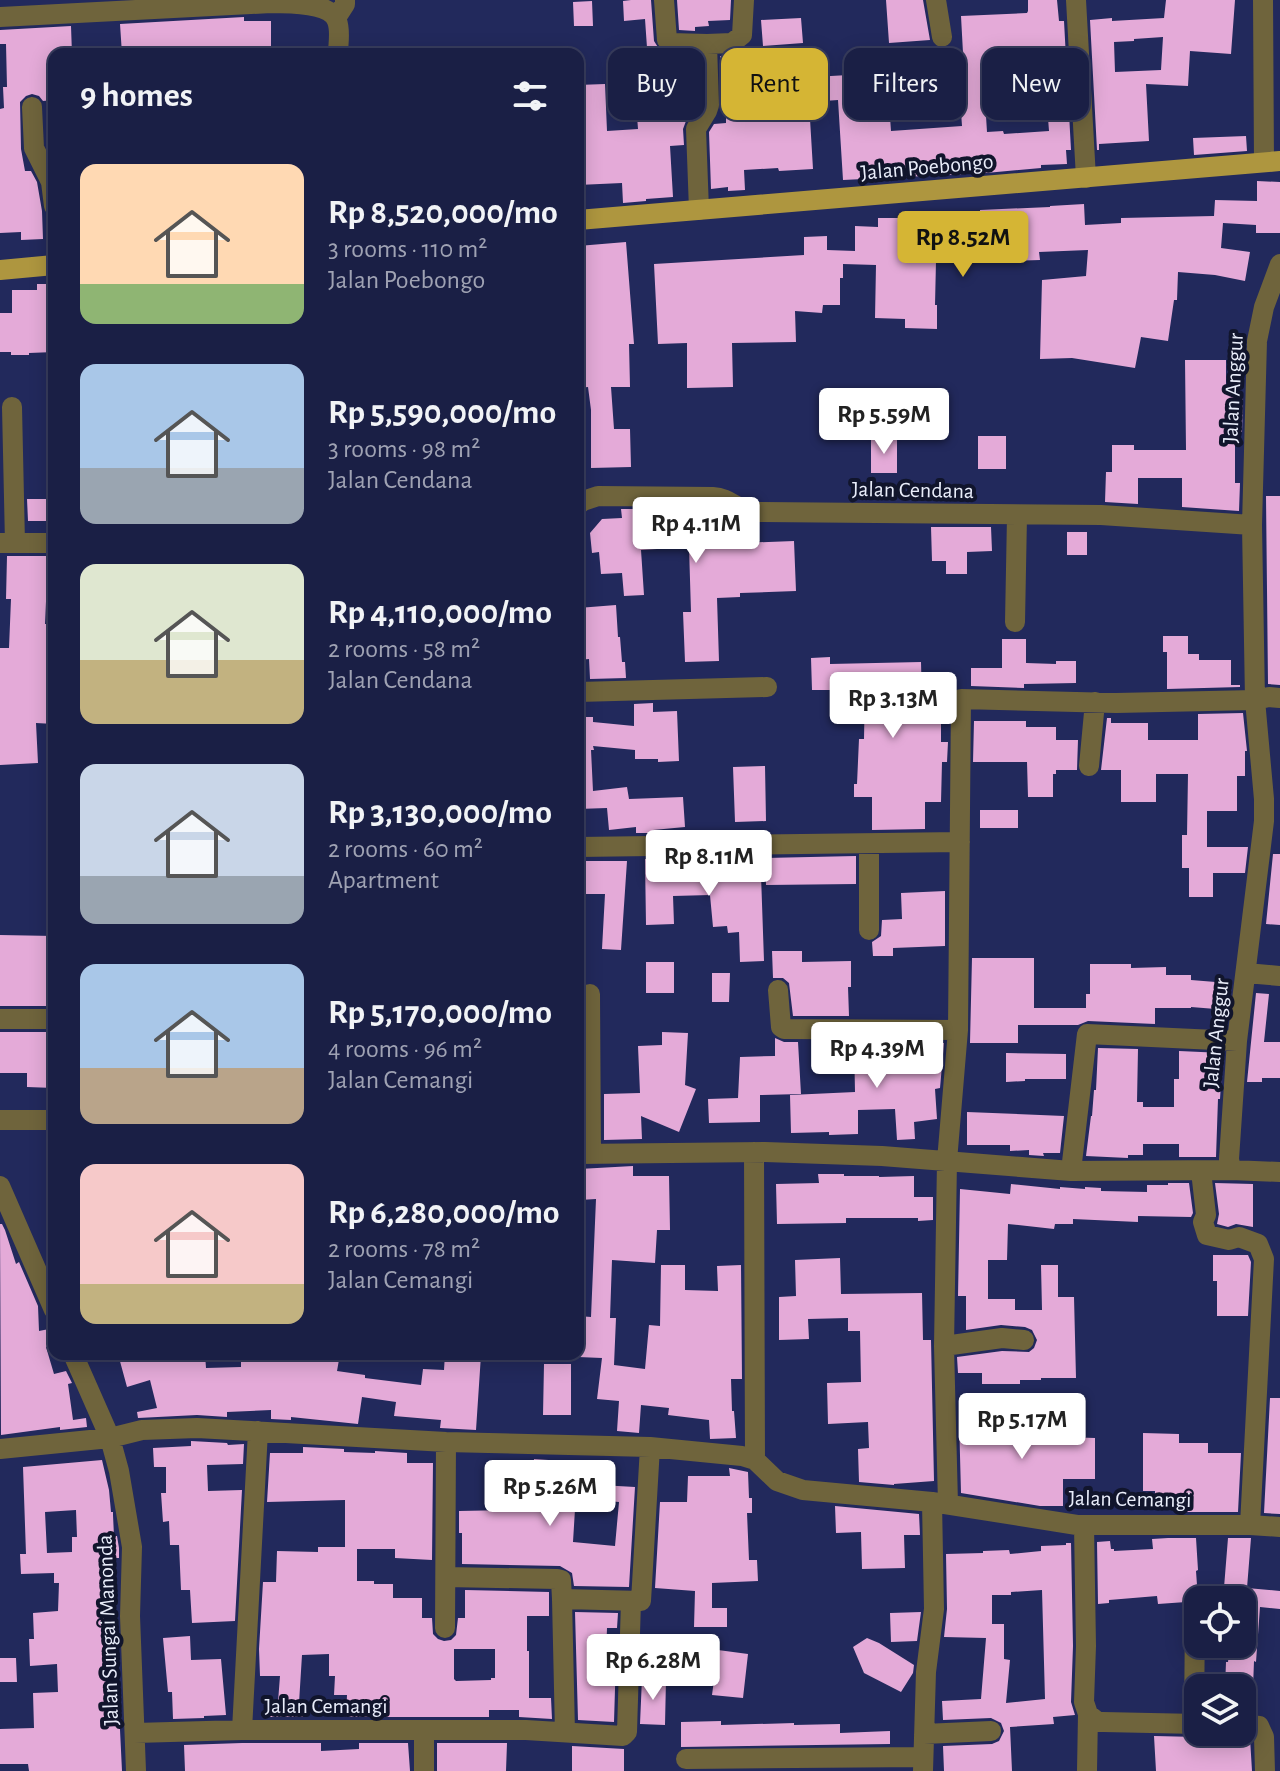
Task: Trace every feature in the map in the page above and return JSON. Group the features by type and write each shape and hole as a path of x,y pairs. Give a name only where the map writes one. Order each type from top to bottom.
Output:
{"main road":[{"name":"Jalan Poebongo","path":"584,220 1272,162"},
{"path":"0,270 48,266"}],"street":[{"path":"664,0 667,40 670,43 707,44 732,43 742,35 744,0"},
{"path":"936,0 942,37"},
{"path":"1076,0 1086,178"},
{"path":"1263,0 1272,162"},
{"path":"0,17 90,6 271,3 318,6 328,10 341,9 338,48"},
{"path":"699,210 696,129 709,105 707,44"},
{"path":"32,107 34,148 48,176"},
{"name":"Jalan Anggur","path":"1231,1170 1229,1159 1237,1041 1264,821 1255,700 1252,525 1257,341 1264,307 1280,264"},
{"path":"12,407 8,543 48,543"},
{"name":"Jalan Cendana","path":"584,501 598,496 644,495 720,498 741,510 756,512 1101,515 1252,525"},
{"path":"1015,622 1017,516"},
{"path":"584,692 767,687"},
{"path":"686,1759 923,1764 928,1649 934,1609 940,1503 947,1161 958,1030 961,699 1095,702 1280,698"},
{"path":"1089,766 1095,702"},
{"path":"584,847 960,842"},
{"path":"869,844 869,930"},
{"path":"1246,973 1280,976"},
{"path":"778,990 781,1027 784,1029 958,1030"},
{"path":"590,994 584,1154 754,1152 882,1156 1071,1171 1280,1172"},
{"path":"0,1019 48,1019"},
{"path":"1071,1171 1087,1034 1237,1041"},
{"path":"0,1120 48,1120"},
{"path":"754,1152 755,1460"},
{"path":"1201,1171 1206,1215 1203,1222 1207,1235 1229,1240 1239,1237 1258,1244 1264,1259 1250,1525"},
{"path":"0,1186 48,1296"},
{"path":"944,1346 1002,1338 1024,1340"},
{"name":"Jalan Sungai Manonda","path":"76,1360 110,1438 132,1547 130,1616 136,1771"},
{"name":"Jalan Cemangi","path":"0,1449 110,1438 142,1430 182,1428 446,1442 650,1447 734,1454 755,1460 777,1481 803,1490 940,1503 1084,1525 1280,1527"},
{"name":"Jalan Cemangi","path":"258,1431 242,1730 526,1730 623,1736 627,1732 631,1601"},
{"path":"445,1628 446,1442"},
{"path":"562,1599 641,1601 650,1447"},
{"path":"1084,1525 1087,1771"},
{"path":"446,1577 561,1580 565,1733"},
{"path":"1088,1714 1098,1722 1184,1724"},
{"path":"1256,1726 1263,1732 1265,1771"},
{"path":"135,1733 242,1730"},
{"path":"424,1730 424,1771"},
{"path":"924,1734 991,1731"}],"building":[{"path":"651,0 654,41 658,48 647,48 645,19 624,21 623,1"},
{"path":"677,0 731,0 730,20 708,21 709,26 695,27 695,31 679,30"},
{"path":"886,0 923,0 930,40 889,43"},
{"path":"1028,0 1057,0 1059,21 1064,21 1065,48 982,48 982,120 986,120 987,132 1003,131 1004,134 1049,131 1048,120 1069,120 1071,150 1066,150 1067,164 986,173 843,180 838,100 828,101 828,76 844,75 844,120 890,120 891,131 962,126 962,120 966,120 966,48 963,48 961,16 1027,13"},
{"path":"1166,0 1235,0 1231,54 1190,51 1188,86 1146,84 1149,141 1099,144 1097,150 1090,20 1164,18","holes":["1163,37 1161,70 1115,72 1114,42"]},
{"path":"592,1 593,26 574,26 573,2"},
{"path":"244,17 244,21 271,21 271,48 122,48 120,24"},
{"path":"801,18 803,43 763,46 761,20"},
{"path":"71,26 72,48 48,48 48,101 32,94 20,102 21,149 25,171 31,171 37,182 43,239 21,240 21,232 0,233 0,109 4,108 3,87 7,87 6,44 0,44 0,30"},
{"path":"605,84 607,131 638,129 637,120 686,121 684,145 670,146 673,197 623,203 622,183 584,185 584,85"},
{"path":"726,120 810,120 813,169 744,170 745,190 728,191 728,187 711,189 709,132 714,124 726,123"},
{"path":"1246,136 1247,151 1194,155 1193,138"},
{"path":"1257,181 1280,182 1280,233 1256,233 1256,225 1223,223 1221,248 1250,252 1245,281 1178,272 1177,300 1174,300 1168,341 1141,337 1135,368 1072,358 1040,359 1042,280 1086,276 1088,250 1039,252 1040,260 983,262 982,255 956,255 956,262 936,261 937,329 905,328 905,319 875,318 876,265 843,264 840,305 823,305 822,313 795,311 796,342 732,343 733,387 687,388 687,343 658,344 654,264 804,255 804,237 827,236 827,250 855,251 855,226 878,227 878,218 942,218 942,215 980,215 980,210 1084,204 1085,225 1121,223 1121,218 1214,216 1215,200 1257,201"},
{"path":"626,242 634,344 629,344 630,387 611,387 614,429 630,429 631,467 591,468 591,410 588,387 584,387 584,246"},
{"path":"37,284 48,284 48,352 11,355 11,352 0,352 0,313 12,313 12,290 37,290"},
{"path":"1185,360 1226,360 1226,394 1243,394 1242,432 1235,432 1235,483 1240,483 1239,511 1182,507 1182,478 1138,478 1138,504 1105,502 1106,472 1112,472 1112,445 1134,445 1134,450 1186,450"},
{"path":"978,436 1006,436 1006,469 978,469"},
{"path":"871,440 897,440 897,473 871,473"},
{"path":"1266,496 1280,496 1280,685 1268,684"},
{"path":"27,499 48,499 48,521 28,521"},
{"path":"621,509 637,509 638,513 708,510 708,514 724,514 737,520 738,543 794,541 796,591 740,593 740,597 717,598 719,661 685,662 683,612 691,612 689,547 641,550 644,595 624,596 622,573 601,574 599,552 592,553 590,533 602,519 622,518"},
{"path":"931,527 991,527 992,551 967,552 967,574 946,574 946,561 932,561"},
{"path":"1067,532 1087,532 1087,555 1067,555"},
{"path":"7,556 48,556 45,624 48,624 48,724 36,723 38,763 0,765 0,648 9,648 11,599 6,599"},
{"path":"616,605 626,678 590,679 589,659 584,659 584,608"},
{"path":"1163,636 1188,636 1188,654 1199,654 1199,660 1231,660 1231,685 1240,687 1167,689 1167,652 1163,652"},
{"path":"1002,639 1026,639 1026,663 1076,661 1076,683 1024,684 1024,688 971,686 971,668 1002,668"},
{"path":"830,657 830,664 921,662 922,702 941,702 941,742 948,742 947,762 942,762 941,802 925,802 925,829 872,830 872,797 854,797 859,739 864,739 865,684 812,690 811,658"},
{"path":"653,703 653,712 677,711 679,761 635,759 635,750 593,746 593,791 627,787 629,799 683,797 685,827 653,830 653,833 636,833 636,827 609,830 607,808 584,809 584,717 593,717 593,722 634,726 634,704"},
{"path":"1243,713 1247,751 1245,776 1237,776 1237,811 1207,811 1207,847 1248,847 1245,873 1213,873 1213,897 1189,897 1189,868 1182,868 1182,835 1187,835 1188,774 1156,774 1156,802 1121,802 1121,770 1101,770 1107,718 1111,718 1111,723 1148,723 1148,740 1198,740 1198,714"},
{"path":"974,721 1026,721 1026,727 1056,727 1056,740 1078,740 1077,770 1056,770 1053,774 1053,797 1028,797 1027,762 973,762"},
{"path":"765,766 766,821 735,822 733,767"},
{"path":"980,810 1018,810 1018,828 980,828"},
{"path":"1273,854 1280,854 1280,925 1266,924"},
{"path":"856,856 856,884 766,885 765,858"},
{"path":"728,858 729,876 761,875 764,961 740,962 739,932 728,933 727,926 713,927 710,895 673,896 674,924 646,925 645,859"},
{"path":"584,861 627,861 621,950 602,949 605,894 584,894"},
{"path":"945,891 945,946 893,948 893,956 873,956 872,942 881,936 882,920 902,919 901,893"},
{"path":"0,935 48,936 48,1006 0,1006"},
{"path":"772,951 802,951 802,962 851,961 849,1016 793,1016 789,983 783,978 773,978"},
{"path":"972,958 1034,958 1034,1008 1086,1008 1086,994 1090,994 1090,964 1131,964 1131,968 1166,967 1166,975 1191,975 1191,980 1228,983 1228,1010 1155,1008 1155,1024 1088,1021 1078,1025 1018,1025 1018,1043 970,1043"},
{"path":"646,962 674,962 674,993 646,993"},
{"path":"712,973 730,973 729,1002 712,1002"},
{"path":"1256,993 1269,994 1264,1042 1280,1042 1280,1078 1247,1082"},
{"path":"0,1032 47,1032 48,1088 27,1087 27,1073 0,1073"},
{"path":"662,1032 688,1033 685,1085 696,1089 679,1132 641,1116 642,1139 604,1140 604,1094 640,1093 638,1046 662,1045"},
{"path":"775,1038 798,1042 801,1094 760,1095 760,1122 709,1123 708,1099 738,1098 740,1057 775,1056"},
{"path":"854,1042 944,1043 940,1088 935,1089 937,1119 914,1122 915,1139 897,1140 895,1109 858,1110 858,1134 791,1133 790,1095 855,1092"},
{"path":"1098,1048 1138,1049 1137,1102 1143,1102 1143,1107 1174,1107 1174,1079 1179,1079 1179,1051 1223,1053 1216,1157 1179,1157 1179,1144 1143,1144 1143,1155 1128,1155 1128,1158 1086,1156 1096,1090"},
{"path":"1006,1053 1066,1054 1066,1079 1006,1082"},
{"path":"967,1112 1064,1116 1060,1153 1029,1155 1029,1150 1010,1151 1010,1145 967,1145"},
{"path":"633,1166 633,1176 669,1176 670,1230 657,1230 655,1263 612,1260 610,1318 616,1318 614,1365 645,1369 649,1325 660,1326 661,1265 685,1265 685,1290 718,1291 717,1266 741,1265 742,1379 731,1379 736,1438 710,1439 709,1420 668,1415 669,1408 641,1405 639,1433 617,1431 619,1401 597,1399 602,1358 584,1357 584,1316 591,1317 596,1199 584,1200 584,1169"},
{"path":"818,1174 914,1176 914,1197 933,1197 933,1220 846,1218 846,1223 777,1224 776,1184 819,1183"},
{"path":"1189,1183 1191,1217 1138,1216 1138,1222 1073,1219 1073,1224 1055,1224 1054,1229 1008,1224 1007,1260 988,1260 988,1299 1015,1299 1015,1310 1042,1310 1041,1265 1058,1265 1058,1297 1074,1297 1076,1378 1020,1380 1020,1384 982,1384 982,1373 958,1373 957,1357 1002,1351 1029,1352 1037,1340 1032,1330 1025,1327 1001,1325 966,1330 966,1296 958,1296 960,1189 1010,1194 1011,1184 1147,1192 1147,1185"},
{"path":"1215,1183 1253,1184 1253,1227 1217,1224 1219,1214"},
{"path":"2,1224 16,1264 19,1262 38,1306 39,1331 48,1329 46,1347 54,1374 66,1371 72,1383 68,1384 73,1420 86,1418 87,1427 60,1430 60,1427 1,1435"},
{"path":"1213,1255 1248,1255 1251,1262 1248,1316 1217,1316"},
{"path":"840,1258 841,1294 922,1293 923,1340 931,1340 934,1481 894,1485 859,1482 858,1449 869,1448 868,1422 828,1424 827,1383 861,1382 860,1331 848,1331 848,1318 808,1319 809,1339 779,1340 779,1297 796,1296 795,1260"},
{"path":"120,1360 205,1360 206,1368 241,1367 241,1360 339,1360 337,1371 421,1385 423,1369 444,1370 445,1360 481,1360 476,1430 440,1428 441,1420 394,1416 396,1402 362,1397 358,1424 291,1417 291,1420 271,1419 271,1410 227,1412 227,1417 138,1418 137,1412 157,1408 150,1380 127,1387"},
{"path":"544,1364 571,1364 571,1415 543,1415"},
{"path":"1270,1398 1280,1398 1280,1514 1264,1513"},
{"path":"959,1418 1003,1418 1003,1425 1065,1424 1065,1437 1095,1438 1095,1479 1063,1479 1063,1506 1040,1506 961,1493"},
{"path":"1143,1433 1179,1434 1179,1443 1208,1443 1208,1453 1241,1453 1238,1512 1184,1512 1184,1502 1155,1502 1155,1491 1143,1491"},
{"path":"191,1441 244,1444 243,1464 207,1465 208,1491 242,1490 235,1621 192,1623 190,1590 181,1590 179,1545 170,1545 169,1521 163,1522 161,1493 166,1493 166,1467 154,1467 153,1448 191,1446"},
{"path":"303,1447 344,1449 344,1452 407,1453 407,1463 433,1463 432,1560 395,1558 395,1549 357,1549 357,1581 393,1584 393,1598 422,1598 422,1618 432,1618 433,1634 444,1641 456,1635 458,1618 465,1618 465,1590 549,1592 549,1616 527,1616 527,1651 529,1698 551,1698 552,1719 519,1717 519,1710 489,1710 489,1717 346,1717 347,1695 334,1695 335,1676 329,1676 329,1654 302,1655 299,1703 303,1703 303,1717 269,1717 269,1702 278,1702 280,1676 260,1676 263,1582 276,1582 277,1551 318,1552 318,1547 345,1547 345,1500 267,1502 270,1453 303,1453","holes":["454,1649 495,1649 495,1678 454,1679"]},
{"path":"534,1459 563,1461 562,1472 571,1473 571,1492 576,1493 573,1542 615,1546 619,1502 585,1499 588,1474 601,1475 600,1485 635,1487 629,1587 574,1586 572,1573 560,1566 462,1564 459,1511 509,1510 512,1470 533,1471"},
{"path":"102,1460 113,1512 114,1536 117,1536 119,1548 119,1558 110,1558 110,1581 104,1582 103,1608 114,1608 114,1627 106,1627 108,1668 117,1668 122,1771 29,1771 28,1764 0,1764 0,1729 34,1728 33,1693 58,1692 57,1664 30,1666 29,1639 34,1639 33,1613 58,1611 59,1583 54,1583 54,1573 21,1574 20,1554 26,1554 23,1467","holes":["76,1510 77,1537 72,1537 72,1552 47,1553 45,1512"]},
{"path":"729,1468 748,1472 749,1498 752,1498 752,1513 747,1513 749,1560 757,1560 758,1581 712,1583 712,1608 727,1608 727,1627 694,1627 695,1591 655,1588 660,1502 687,1502 688,1476 730,1476"},
{"path":"835,1506 919,1514 920,1535 904,1535 905,1568 862,1569 861,1532 836,1533"},
{"path":"1196,1538 1197,1586 1184,1586 1184,1602 1158,1604 1157,1596 1109,1600 1109,1603 1098,1604 1097,1542 1110,1541 1114,1551 1153,1549 1152,1539"},
{"path":"1228,1538 1251,1538 1247,1586 1224,1586"},
{"path":"1071,1543 1071,1702 1075,1715 1053,1717 1054,1724 1010,1727 1012,1771 944,1771 943,1746 992,1744 999,1741 1004,1731 1001,1723 991,1718 943,1720 942,1701 981,1699 986,1638 944,1637 946,1554 1009,1550 1010,1554 1041,1551 1041,1546","holes":["1042,1590 1045,1699 1006,1703 1010,1660 1004,1659 1004,1624 992,1624 992,1595"]},
{"path":"1256,1589 1280,1591 1280,1609 1260,1607 1256,1662 1254,1674 1226,1674 1228,1658 1256,1658"},
{"path":"575,1612 618,1613 617,1628 607,1628 606,1656 616,1656 614,1722 578,1720"},
{"path":"921,1612 917,1641 891,1642 890,1613"},
{"path":"190,1636 191,1660 221,1659 226,1715 173,1719 163,1638"},
{"path":"867,1638 914,1665 913,1673 901,1692 864,1673 853,1647"},
{"path":"667,1645 689,1647 688,1665 667,1664"},
{"path":"718,1650 748,1654 743,1698 712,1695"},
{"path":"0,1658 16,1658 17,1682 0,1682"},
{"path":"642,1678 666,1679 665,1725 640,1724"},
{"path":"721,1721 721,1725 840,1724 840,1733 890,1731 890,1744 681,1747 681,1722"},
{"path":"1154,1736 1184,1737 1184,1746 1250,1746 1252,1771 1156,1771"},
{"path":"321,1743 321,1751 359,1749 359,1743 408,1743 410,1771 185,1771 184,1745"},
{"path":"437,1743 507,1743 506,1771 437,1771"},
{"path":"572,1746 624,1749 624,1771 572,1771"}]}
